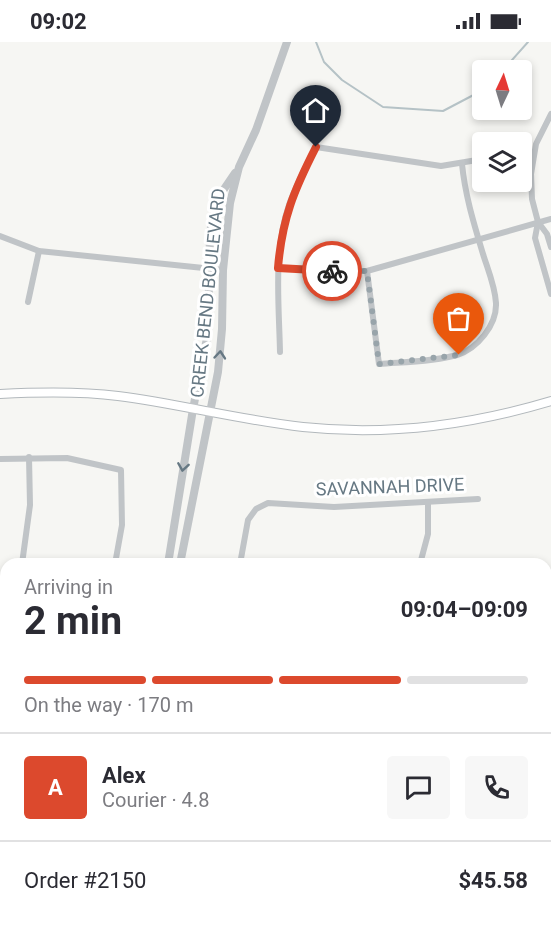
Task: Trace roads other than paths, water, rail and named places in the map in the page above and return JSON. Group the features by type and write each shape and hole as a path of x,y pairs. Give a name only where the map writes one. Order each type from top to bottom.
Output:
{"main road":[{"path":"0,394 82,393 118,396 304,427 380,429 455,424 515,412 551,401"}],"street":[{"name":"CREEK BEND BOULEVARD","path":"169,558 208,333 210,232 218,198 239,167 256,130 287,42"},
{"path":"551,114 533,156 531,186 538,222 536,237 551,294"},
{"path":"280,352 278,268 280,243 288,206 316,147 441,166 472,162"},
{"path":"367,271 379,364 459,355 474,347 489,329 495,310 493,286 467,200 462,164"},
{"name":"CREEK BEND BOULEVARD","path":"181,558 218,372 222,329 223,270 230,203 239,167"},
{"path":"278,268 331,272 367,271 551,219"},
{"path":"538,222 547,234 551,247"},
{"path":"0,236 39,251 223,270"},
{"path":"28,302 39,251"},
{"path":"23,558 30,506 29,458"},
{"path":"0,459 67,458 121,470 122,525 117,558"},
{"name":"SAVANNAH DRIVE","path":"241,558 248,520 256,509 268,504 334,507 478,499"},
{"path":"422,558 428,534 428,503"}],"waterway":[{"path":"316,42 324,62 342,80 383,107 443,111 472,96"},
{"path":"512,60 528,42"}]}
